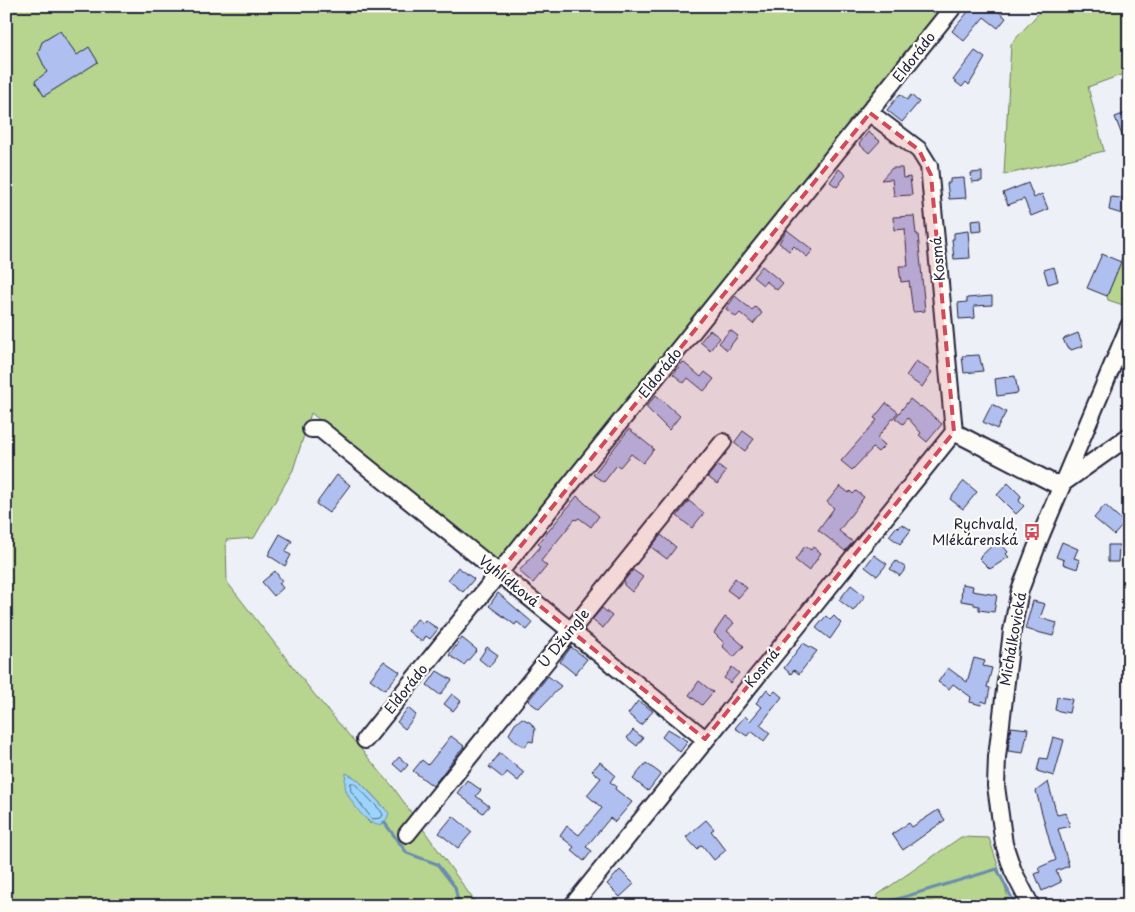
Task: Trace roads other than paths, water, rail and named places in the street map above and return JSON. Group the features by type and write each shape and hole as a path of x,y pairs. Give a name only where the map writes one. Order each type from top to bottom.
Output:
{"street":[{"name":"Eldorádo","path":"365,740 954,6"},
{"name":"Kosmá","path":"572,906 954,432 929,166 919,150 870,113"},
{"name":"Michálkovická","path":"1031,906 1013,871 1004,844 999,816 997,757 1012,631 1020,590 1129,326"},
{"name":"Vyhlídková","path":"311,429 320,429 705,739"},
{"path":"954,432 1053,483 1063,483 1129,436"},
{"name":"U Džungle","path":"407,834 723,442"}],"water":[{"path":"346,773 357,779 389,813 385,822 379,825 373,824 355,806 346,791"}],"waterway":[{"path":"6,11 13,6"},
{"path":"384,822 407,853 437,864 455,887 459,906"},
{"path":"874,906 997,869 1016,906"}],"place":[{"name":"Rychvald, Mlékárenská","path":"1032,532"}]}
